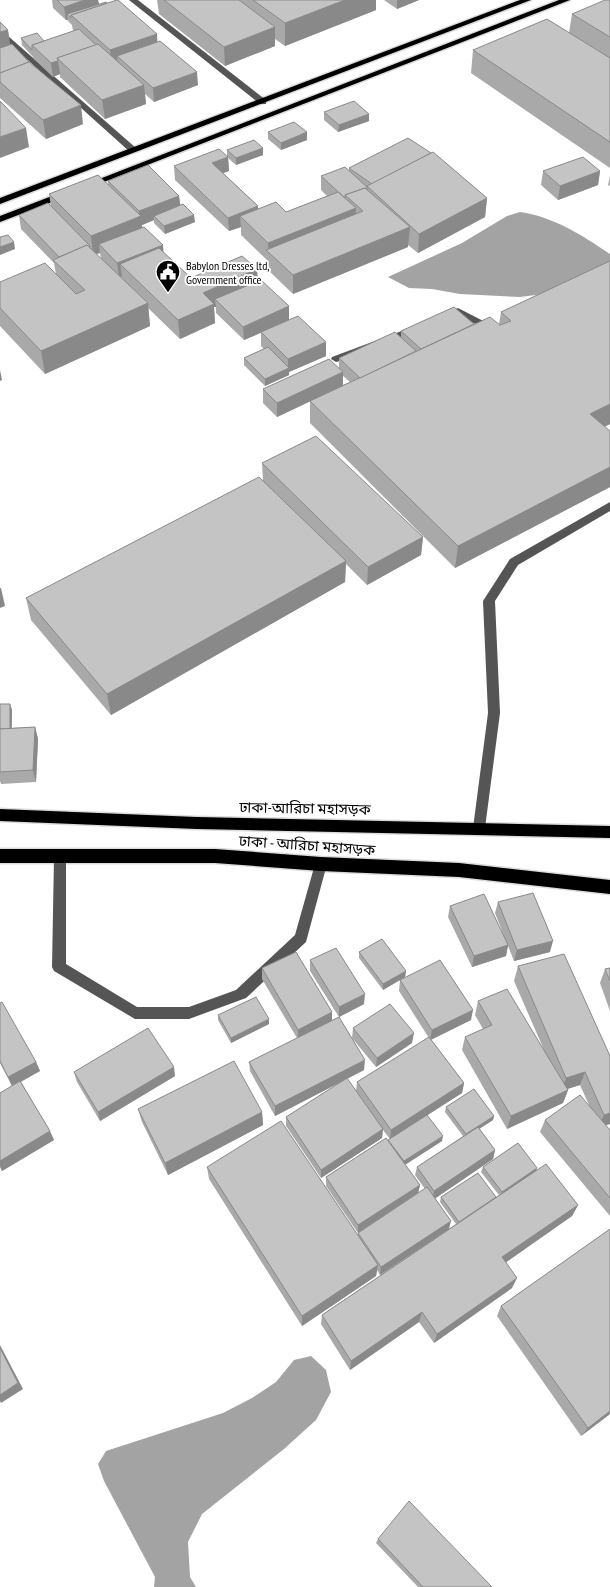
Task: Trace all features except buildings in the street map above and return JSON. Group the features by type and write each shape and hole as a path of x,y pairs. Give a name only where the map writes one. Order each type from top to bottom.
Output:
{"highway":[{"name":"ঢাকা-আরিচা মহাসড়ক","path":"0,815 197,823 610,832"},
{"name":"ঢাকা - আরিচা মহাসড়ক","path":"0,856 214,856 321,864 459,870 610,888"}],"main road":[{"path":"0,201 527,0"},
{"path":"81,188 566,0"},
{"path":"0,219 72,191"}],"street":[{"path":"133,0 263,102"},
{"path":"0,31 133,150"},
{"path":"336,359 458,311 490,328"},
{"path":"479,828 494,713 489,601 514,562 610,506"},
{"path":"60,857 59,967 135,1013 189,1013 241,994 301,938 321,864"}],"shaded area":[{"path":"520,212 556,222 578,234 610,254 610,266 551,293 520,297 460,294 432,289 409,288 388,277 462,243 507,216"},
{"path":"311,1356 326,1370 331,1392 316,1420 284,1449 202,1514 188,1542 190,1577 196,1587 154,1587 155,1577 104,1481 98,1464 106,1451 223,1413 252,1398 276,1382 294,1360"}],"place":[{"name":"Babylon Dresses ltd, Government office","path":"168,293"}]}
